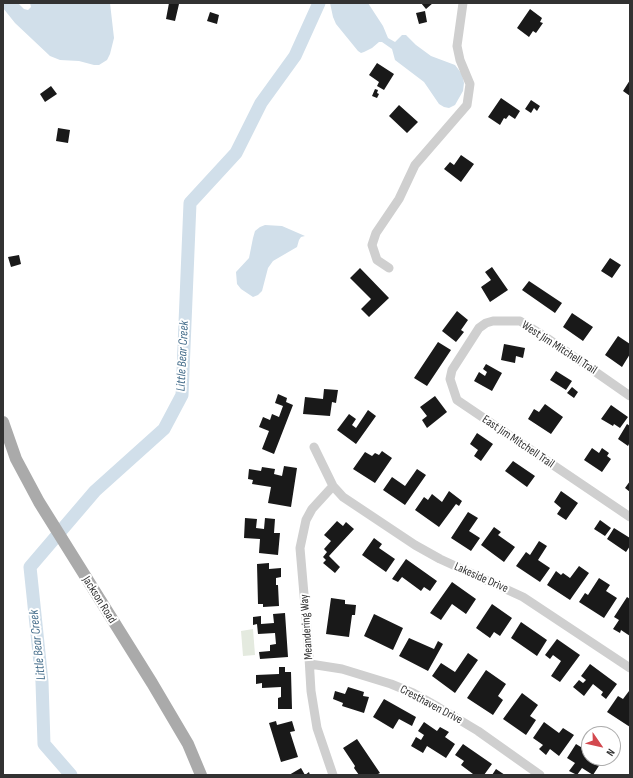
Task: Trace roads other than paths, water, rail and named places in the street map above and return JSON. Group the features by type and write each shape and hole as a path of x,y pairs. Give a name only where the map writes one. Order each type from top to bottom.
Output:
{"main road":[{"name":"Jackson Road","path":"3,422 16,459 69,551 148,676 180,730 188,744 201,775"}],"street":[{"path":"388,268 377,260 372,245 376,233 399,199 415,165 428,148 463,110 467,105 469,98 470,84 460,60 457,46 463,3"},
{"name":"West Jim Mitchell Trail","path":"468,344 479,328 486,323 499,320 520,321 630,396"},
{"name":"East Jim Mitchell Trail","path":"468,344 452,370 450,379 457,400 630,517"},
{"path":"314,447 332,486"},
{"name":"Meandering Way","path":"332,486 312,509 306,520 300,548 311,690 316,728 333,775"},
{"name":"Lakeside Drive","path":"332,486 343,497 415,545 440,559 523,597 630,668"},
{"name":"Cresthaven Drive","path":"310,664 342,669 392,684 413,693 478,731 540,775"}],"waterway":[{"name":"Little Bear Creek","path":"71,775 44,744 42,682 30,567 95,491 164,429 182,395 190,203 236,153 261,103 295,56 319,3"}]}
